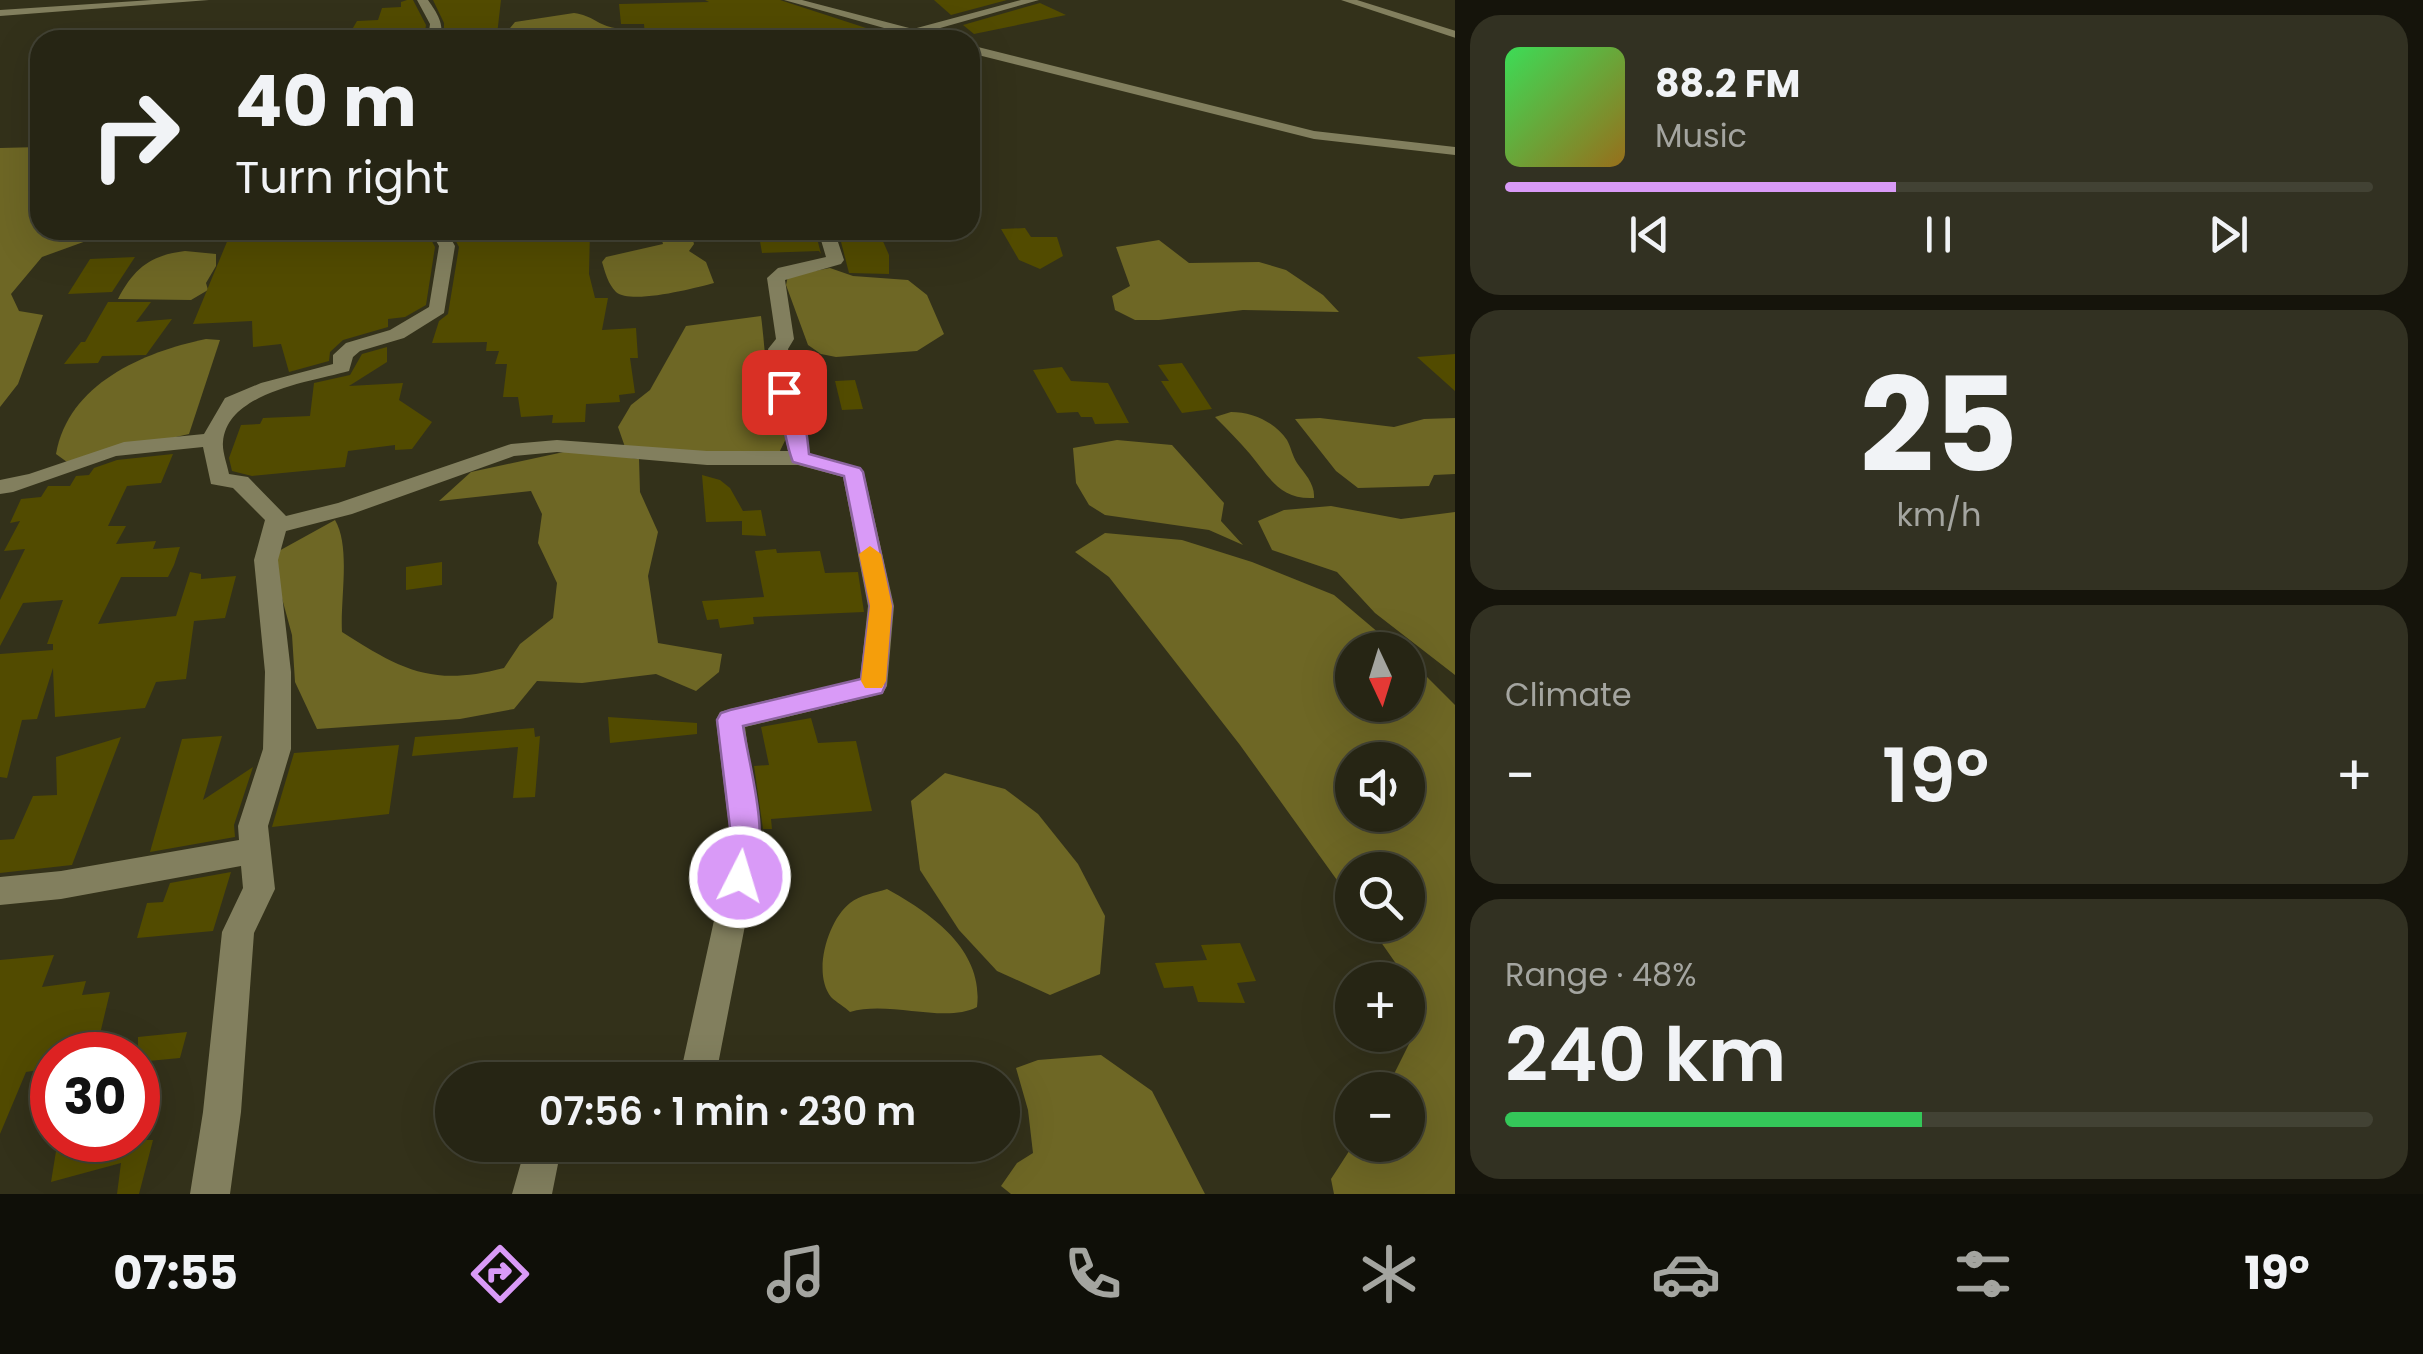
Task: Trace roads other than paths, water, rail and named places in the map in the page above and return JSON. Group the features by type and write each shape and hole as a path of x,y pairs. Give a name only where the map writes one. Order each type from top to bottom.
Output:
{"street":[{"path":"0,12 204,0"},
{"path":"422,0 434,16 438,30"},
{"path":"789,0 907,30"},
{"path":"922,30 1034,0"},
{"path":"1346,0 1455,35"},
{"path":"980,51 1314,135 1455,151"},
{"path":"210,1194 222,1112 238,932 259,889 253,826 278,749 280,716 266,560 277,519 240,482 219,479 212,440 232,402 268,387 342,367 343,356 353,347 397,334 438,309 446,246 443,240"},
{"path":"800,458 798,431 784,392 778,349 785,339 776,278 784,272 835,260 829,240"},
{"path":"0,488 30,485 96,456 120,450 212,440"},
{"path":"275,526 344,509 511,450 558,446 707,458 800,458 853,472 881,606 873,686 730,720 746,844 701,1062"},
{"path":"0,891 257,850"},
{"path":"532,1194 540,1162"}]}
